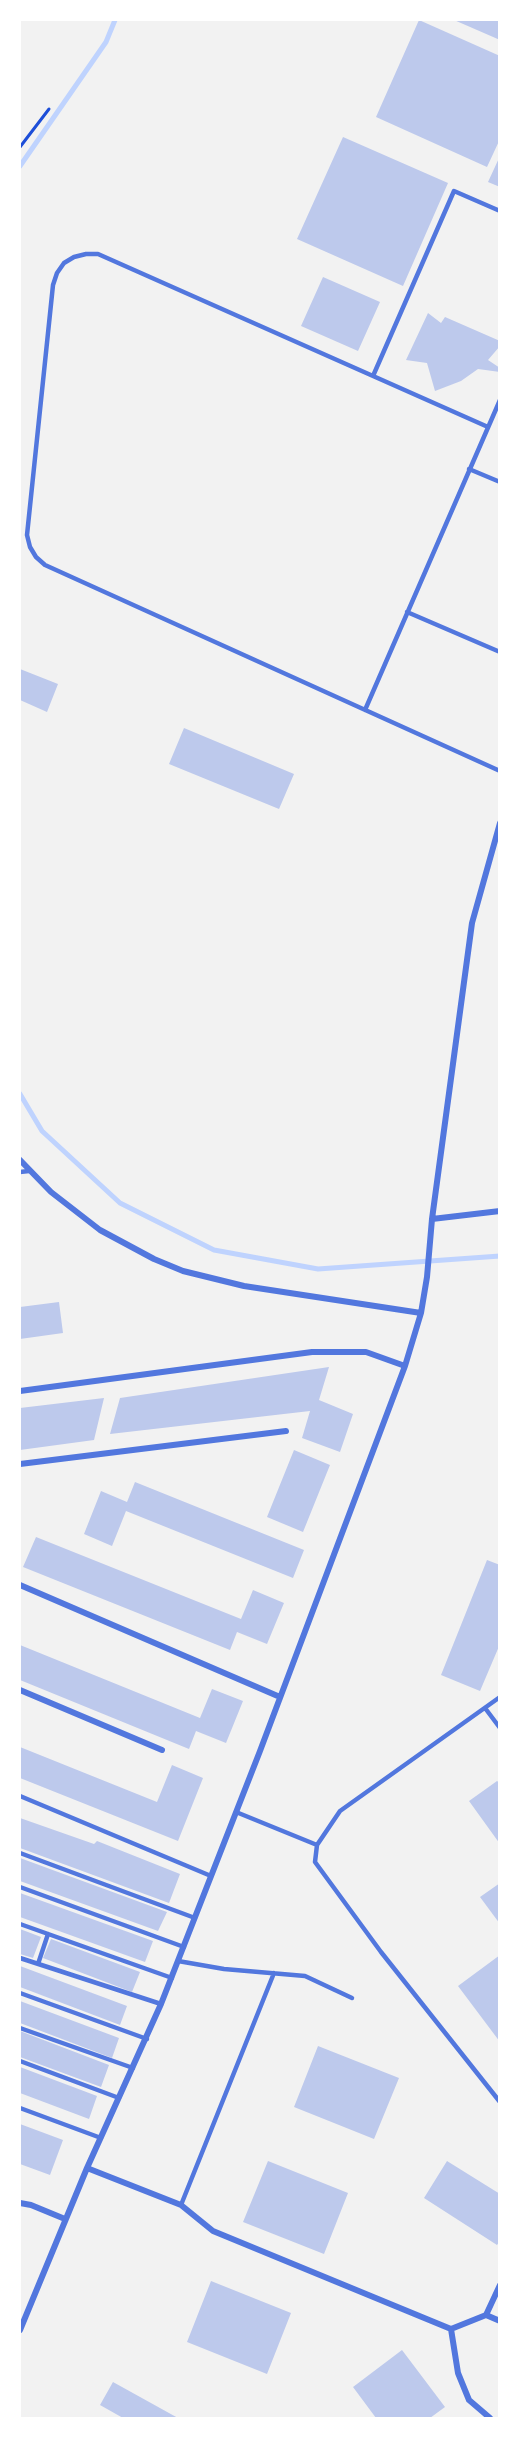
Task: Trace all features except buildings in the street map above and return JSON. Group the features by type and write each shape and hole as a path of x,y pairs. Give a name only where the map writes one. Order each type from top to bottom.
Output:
{"street":[{"path":"20,2330 87,2168 147,2039 172,1978 405,1366 421,1313 427,1277 432,1219 472,923 500,823"},
{"path":"20,1160 59,1199 100,1230 126,1246 183,1271 244,1286 421,1313"},
{"path":"432,1219 500,1211"},
{"path":"20,1391 312,1352 366,1352 405,1366"},
{"path":"20,1464 286,1431"},
{"path":"20,1586 280,1697"},
{"path":"20,1690 162,1750"},
{"path":"87,2168 181,2205 213,2231 451,2329 486,2315 500,2285"},
{"path":"20,2203 32,2205 65,2219"},
{"path":"486,2315 500,2321"},
{"path":"451,2329 458,2373 469,2400 490,2418"}],"lane":[{"path":"374,376 454,191 500,211"},
{"path":"488,427 98,254 74,256 64,263 53,285 27,535 33,552 45,565 500,771"},
{"path":"365,710 499,404"},
{"path":"470,469 500,482"},
{"path":"407,612 500,652"},
{"path":"20,1172 29,1171"},
{"path":"500,1697 340,1811 317,1845 315,1862 381,1952 500,2102"},
{"path":"485,1708 500,1728"},
{"path":"20,1796 212,1876"},
{"path":"236,1812 317,1845"},
{"path":"20,1853 195,1918"},
{"path":"20,1887 184,1947"},
{"path":"20,1924 172,1978"},
{"path":"38,1964 48,1934"},
{"path":"20,1958 161,2004"},
{"path":"178,1961 224,1969 305,1976 352,1998"},
{"path":"181,2205 274,1973"},
{"path":"20,1993 147,2039"},
{"path":"20,2028 133,2068"},
{"path":"20,2061 119,2098"},
{"path":"20,2108 101,2138"}],"path":[{"path":"20,147 49,109"}],"waterway":[{"path":"20,166 106,42 115,20"},
{"path":"20,1094 42,1131 120,1203 214,1250 318,1269 500,1256"}]}
